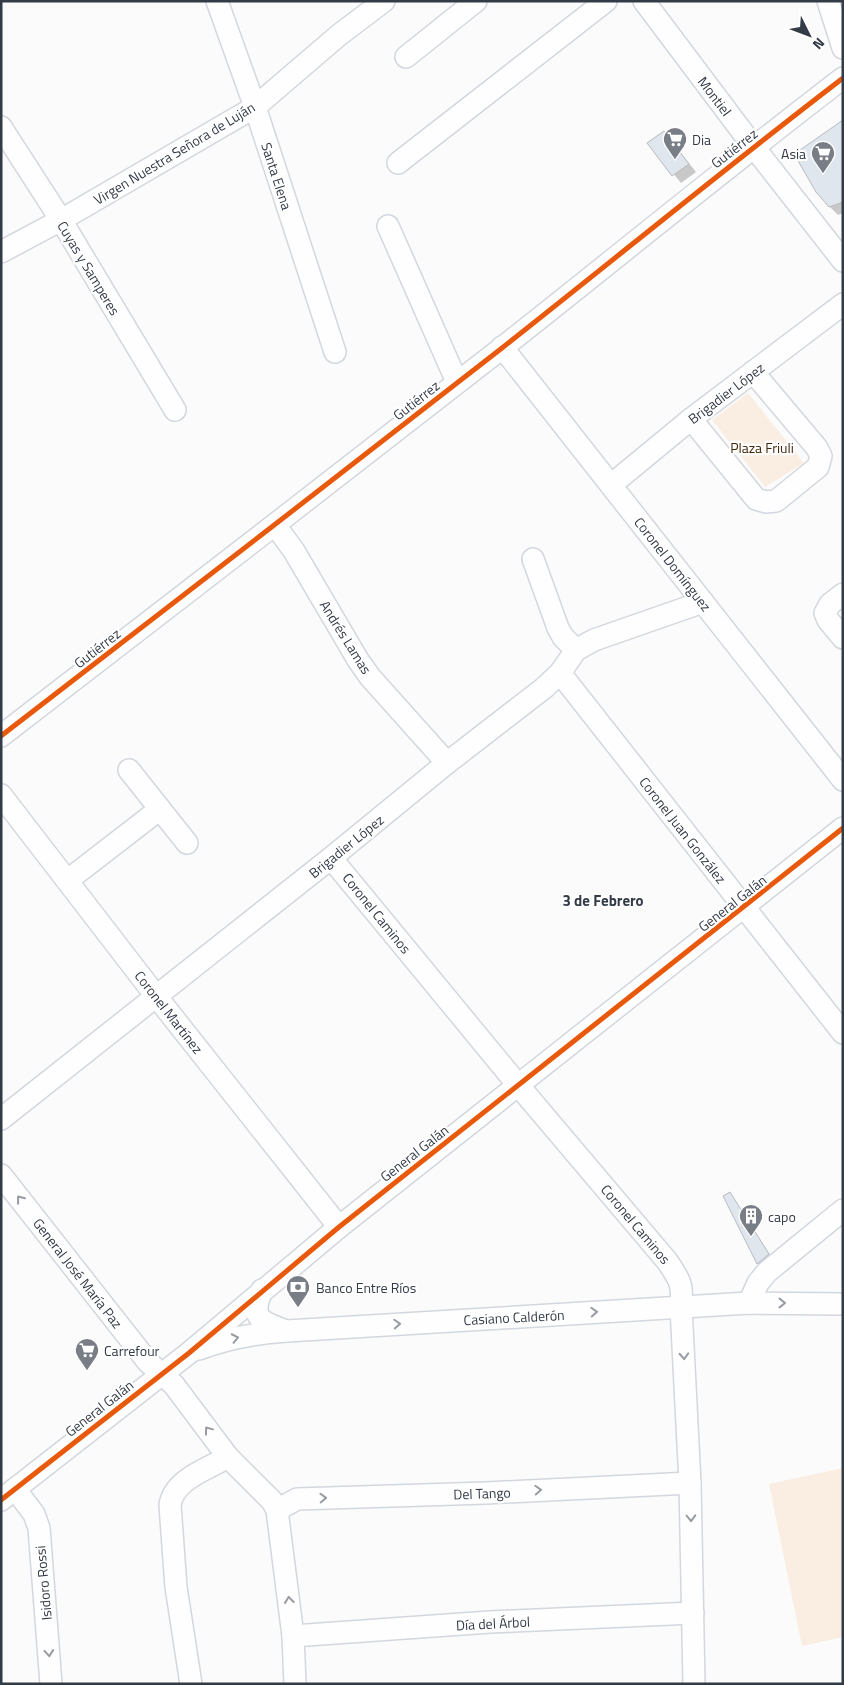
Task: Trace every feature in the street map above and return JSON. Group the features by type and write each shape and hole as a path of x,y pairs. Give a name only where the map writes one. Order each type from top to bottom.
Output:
{"street":[{"name":"Santa Elena","path":"216,1 255,108 335,352"},
{"name":"Virgen Nuestra Señora de Luján","path":"1,252 61,220 255,108 339,36 384,1"},
{"path":"406,57 476,1"},
{"path":"398,163 606,1"},
{"name":"Montiel","path":"644,1 753,146 843,261"},
{"path":"828,1 843,48"},
{"name":"Gutiérrez","path":"1,736 275,525 502,347 753,146 843,78"},
{"name":"Cuyas y Samperes","path":"1,127 61,220 175,410"},
{"path":"388,226 457,382"},
{"name":"Brigadier López","path":"611,485 691,419 843,304"},
{"name":"Coronel Domínguez","path":"502,347 843,780"},
{"path":"691,419 756,498 766,502 776,501 818,467 821,456 817,448 753,372"},
{"name":"Andrés Lamas","path":"275,525 294,551 362,666 447,763"},
{"path":"533,559 558,628 563,637 576,650"},
{"path":"843,594 830,604 825,613 828,620 843,638"},
{"name":"Brigadier López","path":"1,1118 332,858 447,763 544,688 560,673 576,650 594,640 703,602"},
{"name":"Coronel Juan González","path":"560,673 843,1033"},
{"path":"130,770 187,843"},
{"name":"Coronel Martínez","path":"1,795 156,996 339,1227"},
{"path":"68,880 160,809"},
{"name":"General Galán","path":"5,1497 189,1353 339,1227 843,828"},
{"name":"Coronel Caminos","path":"332,858 518,1085 667,1261 680,1280 690,1482 694,1684"},
{"name":"General José María Paz","path":"1,1175 148,1362 174,1384 228,1457 272,1501 277,1510"},
{"path":"749,1303 758,1283 767,1272 843,1210"},
{"path":"262,1290 256,1309 258,1316 269,1324 287,1331"},
{"name":"Casiano Calderón","path":"189,1353 233,1338 263,1332 749,1303 843,1304"},
{"path":"191,1684 176,1587 171,1496 177,1487 187,1480 228,1457"},
{"name":"Del Tango","path":"277,1510 298,1499 486,1493 690,1482"},
{"name":"Isidoro Rossi","path":"5,1497 34,1514 39,1528 51,1684"},
{"path":"277,1510 294,1636 295,1684"},
{"name":"Día del Árbol","path":"294,1636 490,1622 693,1613"}],"green space":[{"name":"Plaza Friuli","path":"748,393 804,463 765,487 712,420"},
{"path":"843,1468 843,1637 802,1646 769,1484"}],"building":[{"path":"843,120 843,202 829,207 816,192 797,159 800,150"},
{"path":"664,131 689,164 672,176 647,143"},
{"name":"capo","path":"730,1192 769,1254 757,1264 723,1196"}],"cycle path":[{"path":"1,736 502,348 843,78"},
{"path":"1,1500 189,1353 339,1227 843,828"}],"place":[{"name":"Dia","path":"675,160"},
{"name":"Asia","path":"823,174"},
{"name":"capo","path":"751,1237"},
{"name":"Banco Entre Ríos","path":"298,1308"},
{"name":"Carrefour","path":"87,1371"}],"district":[{"name":"3 de Febrero","path":"603,900"}]}
